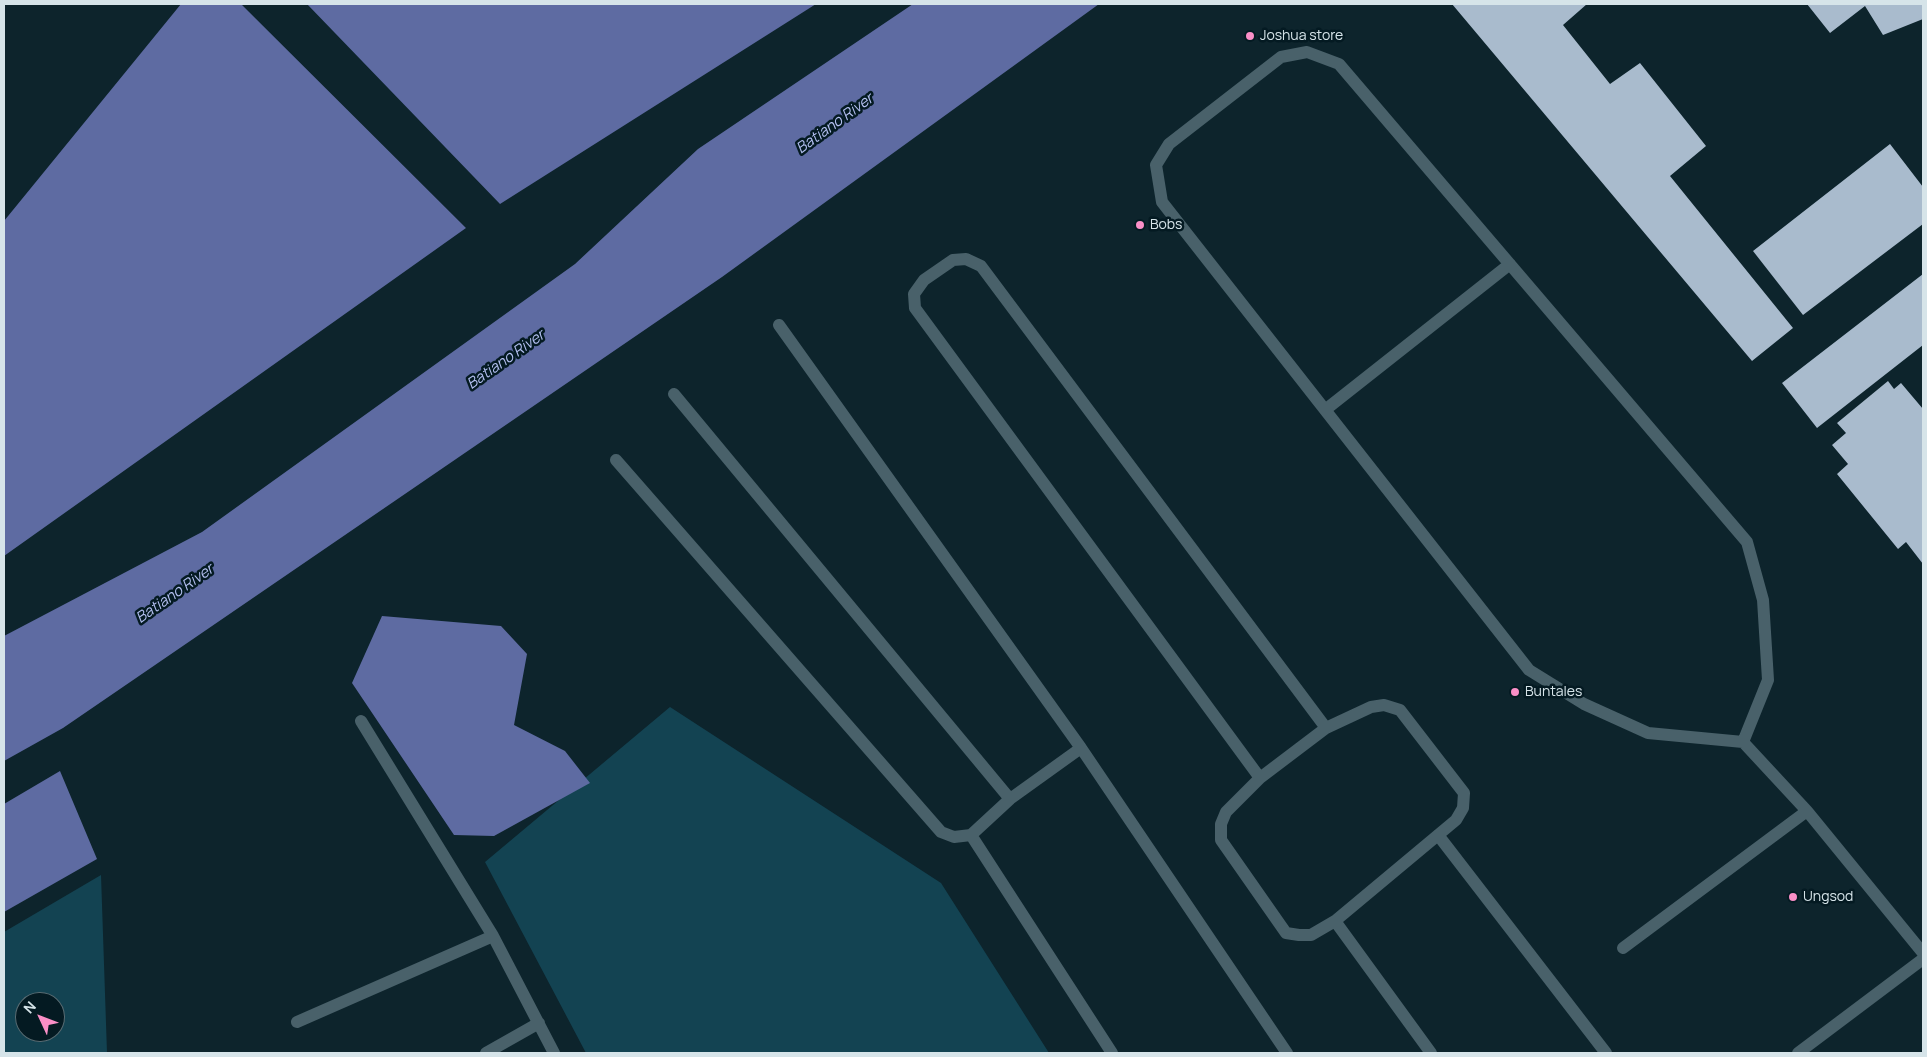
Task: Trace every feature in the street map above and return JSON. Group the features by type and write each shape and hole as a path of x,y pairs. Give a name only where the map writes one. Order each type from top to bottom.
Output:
{"street":[{"path":"1743,742 1768,680 1763,600 1748,542 1339,64 1307,52 1281,57 1169,144 1156,165 1162,202 1529,670 1584,704 1648,733 1743,742 1808,811 1923,953"},
{"path":"1260,778 915,308 914,294 924,280 953,260 966,259 981,266 1326,728"},
{"path":"1325,410 1510,264"},
{"path":"779,325 1080,748 1287,1053"},
{"path":"674,394 1010,799"},
{"path":"616,460 941,832 954,837 971,835 1010,799 1080,748"},
{"path":"1384,705 1400,710 1464,793 1463,808 1456,820 1335,921 1311,935 1286,933 1221,840 1221,824 1226,812 1260,778 1326,728 1371,707 1384,705"},
{"path":"362,721 493,936 554,1053"},
{"path":"1623,948 1808,811"},
{"path":"971,835 1112,1053"},
{"path":"1438,835 1606,1053"},
{"path":"1335,921 1431,1053"},
{"path":"296,1022 493,936"},
{"path":"1798,1053 1923,959"},
{"path":"486,1053 539,1023"}],"shaded area":[{"path":"670,707 941,883 1049,1053 586,1053 485,862"},
{"path":"101,875 107,1053 4,1053 4,932"}],"water":[{"path":"181,4 241,4 466,228 4,556 4,221"},
{"path":"307,4 816,4 500,204"},
{"name":"Batiano River","path":"913,4 1099,4 722,277 63,728 4,761 4,636 202,532 575,264 698,149"},
{"path":"382,616 501,626 527,654 514,725 565,751 590,783 494,836 454,835 352,683"},
{"path":"60,771 97,859 4,912 4,804"}],"building":[{"path":"1452,4 1587,4 1563,25 1610,84 1640,63 1706,146 1670,176 1793,328 1752,361"},
{"path":"1807,4 1923,4 1923,19 1883,35 1865,6 1830,33"},
{"path":"1890,144 1923,187 1923,224 1803,315 1753,251"},
{"path":"1923,274 1923,345 1817,428 1782,383"},
{"path":"1888,381 1894,389 1901,383 1923,409 1923,564 1906,542 1898,549 1837,474 1848,464 1832,445 1846,433 1837,423"}],"place":[{"name":"Joshua store","path":"1250,36"},
{"name":"Bobs","path":"1140,225"},
{"name":"Buntales","path":"1515,692"},
{"name":"Ungsod","path":"1793,897"}]}
